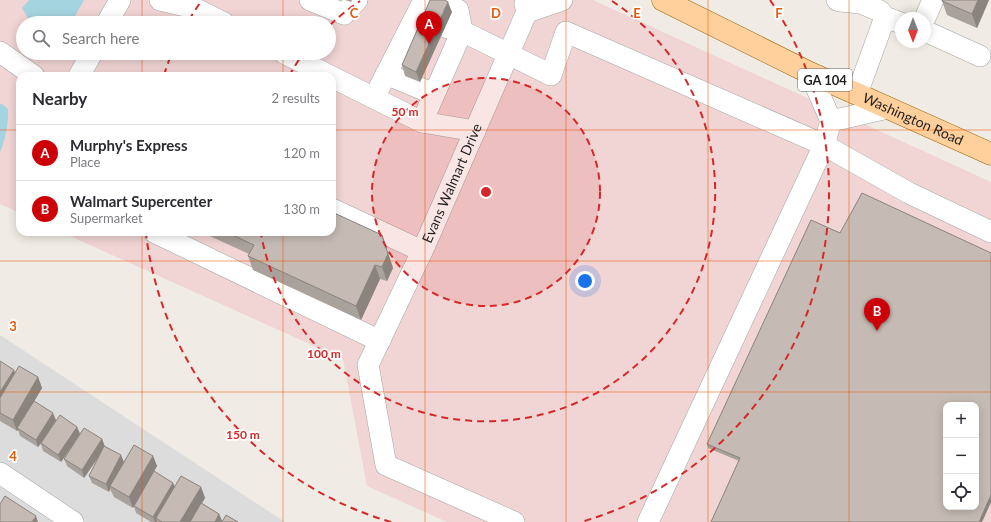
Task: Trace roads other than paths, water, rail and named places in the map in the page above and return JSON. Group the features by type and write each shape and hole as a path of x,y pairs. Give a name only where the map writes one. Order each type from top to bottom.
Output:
{"main road":[{"name":"Washington Road","path":"663,0 810,73 888,108 990,150"}],"street":[{"path":"111,16 120,0"},
{"path":"160,0 194,8 210,16"},
{"path":"310,0 344,14 356,1"},
{"path":"422,122 415,73 432,30 458,10 436,0"},
{"path":"528,4 562,0"},
{"path":"839,0 861,3 880,11 893,20 857,94"},
{"path":"928,12 933,0"},
{"name":"Evans Walmart Drive","path":"514,522 386,465 368,365 422,251 508,55 528,4"},
{"path":"432,30 508,55 551,75 566,32 824,145 909,194 991,232"},
{"path":"374,98 415,73 432,30"},
{"path":"931,34 980,56"},
{"path":"0,52 28,72"},
{"path":"81,72 88,60"},
{"path":"298,60 323,72"},
{"path":"648,522 824,145 831,121 810,73"},
{"path":"336,79 422,122 475,131"},
{"path":"831,121 888,108"},
{"path":"336,211 422,251"},
{"path":"162,236 380,340"},
{"path":"0,473 74,522"}],"water":[{"path":"29,0 84,0 75,16 27,16 22,8"},
{"path":"0,104 8,109 8,114 5,137 0,152"}],"place":[{"name":"Murphy's Express","path":"429,44"},
{"name":"Walmart Supercenter","path":"877,331"}]}
